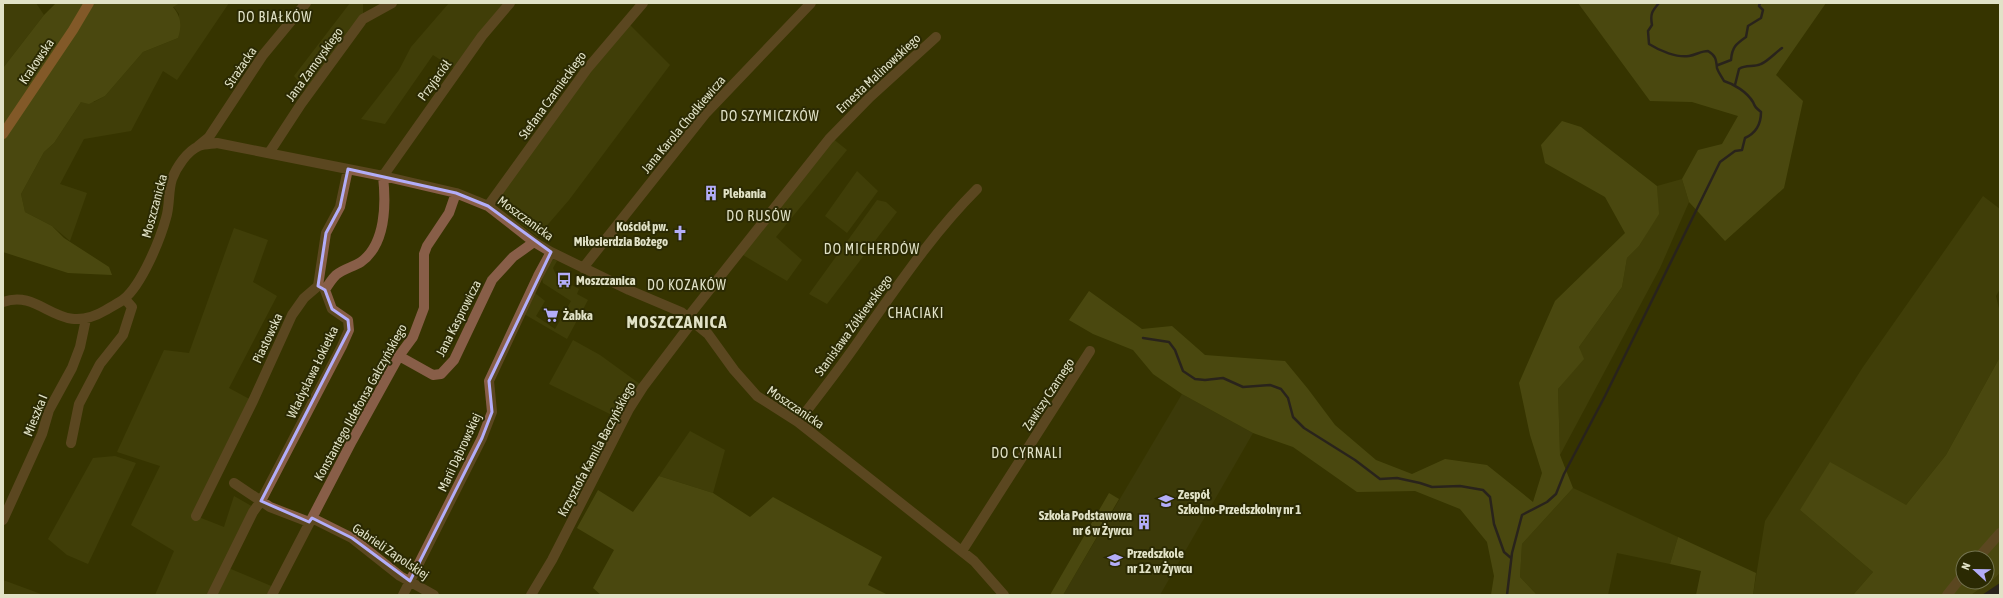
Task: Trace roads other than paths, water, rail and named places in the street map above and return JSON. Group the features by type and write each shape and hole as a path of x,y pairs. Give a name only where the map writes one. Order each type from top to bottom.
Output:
{"main road":[{"name":"Krakowska","path":"3,134 73,30 89,3"}],"street":[{"name":"Strażacka","path":"198,146 209,137 263,55 306,3"},
{"name":"Jana Zamoyskiego","path":"269,154 301,104 363,18 392,3"},
{"name":"Przyjaciół","path":"383,176 478,42 510,3"},
{"name":"Stefana Czarnieckiego","path":"488,206 587,69 643,3"},
{"name":"Jana Karola Chodkiewicza","path":"583,268 706,113 811,3"},
{"name":"Ernesta Malinowskiego","path":"690,319 829,138 875,91 936,37"},
{"name":"Moszczanicka","path":"86,319 124,299 141,277 157,245 167,217 172,179 185,157 198,146 217,143 383,176 456,193 488,206 534,242 552,252 690,319 708,334 734,370 756,396 798,422 962,551 974,561 1004,595"},
{"path":"321,288 326,233 340,207 348,169"},
{"path":"321,288 336,275 362,262 373,248 383,224 385,197 383,176"},
{"name":"Stanisława Żółkiewskiego","path":"798,422 860,340 891,294 956,211 977,189"},
{"name":"Konstantego Ildefonsa Gałczyńskiego","path":"272,595 398,356 413,337 424,308 424,254 427,246 449,213 456,193"},
{"name":"Jana Kasprowicza","path":"398,356 433,376 441,374 454,360 492,280 513,257 534,242"},
{"name":"Marii Dąbrowskiej","path":"403,595 482,438 492,412 489,381 536,280 552,252"},
{"name":"Władysława Łokietka","path":"212,595 253,512 342,346 348,330 348,320 332,309 321,288"},
{"name":"Piastowska","path":"196,516 253,401 292,314 304,298 321,288"},
{"path":"3,302 12,299 25,300 66,318 86,319"},
{"path":"71,443 79,404 100,364 123,335 130,316 132,307 124,299"},
{"name":"Mieszka I","path":"3,520 42,434 49,410 72,368 80,347 86,319"},
{"name":"Krzysztofa Kamila Baczyńskiego","path":"531,595 552,560 629,409 690,319"},
{"name":"Zawiszy Czarnego","path":"962,551 1090,351"},
{"name":"Gabrieli Zapolskiej","path":"234,483 270,507 311,520 352,538 410,581 434,595"},
{"path":"1985,550 2000,533"},
{"path":"1947,595 1955,585"}],"waterway":[{"path":"1507,595 1512,553 1522,515 1547,502 1556,494 1564,474 1605,396 1720,162 1735,151 1742,150 1745,138 1755,131 1760,120 1761,112 1747,95 1736,86 1724,81 1718,70 1713,54 1705,51 1689,56 1679,56 1663,51 1649,44 1648,31 1652,25 1651,15 1659,3"},
{"path":"1718,65 1731,60 1732,52 1735,46 1746,37 1748,26 1761,18 1763,10 1759,6 1760,3"},
{"path":"1735,85 1739,69 1761,64 1782,48"},
{"path":"1143,338 1169,342 1175,350 1183,371 1195,379 1205,380 1223,378 1243,387 1270,385 1281,389 1288,398 1293,417 1304,428 1355,460 1380,479 1397,478 1432,487 1460,486 1483,490 1490,497 1494,524 1504,552 1511,558"}],"place":[{"name":"Plebania","path":"711,193"},
{"name":"Kościół pw. Miłosierdzia Bożego","path":"680,233"},
{"name":"Moszczanica","path":"564,280"},
{"name":"Żabka","path":"551,315"},
{"name":"Zespół Szkolno-Przedszkolny nr 1","path":"1166,501"},
{"name":"Szkoła Podstawowa nr 6 w Żywcu","path":"1144,522"},
{"name":"Przedszkole nr 12 w Żywcu","path":"1115,560"}],"district":[{"name":"DO BIAŁKÓW","path":"275,17"},
{"name":"DO SZYMICZKÓW","path":"770,116"},
{"name":"DO RUSÓW","path":"759,216"},
{"name":"DO MICHERDÓW","path":"872,249"},
{"name":"DO KOZAKÓW","path":"687,285"},
{"name":"CHACIAKI","path":"916,313"},
{"name":"MOSZCZANICA","path":"677,322"},
{"name":"DO CYRNALI","path":"1027,453"}]}
